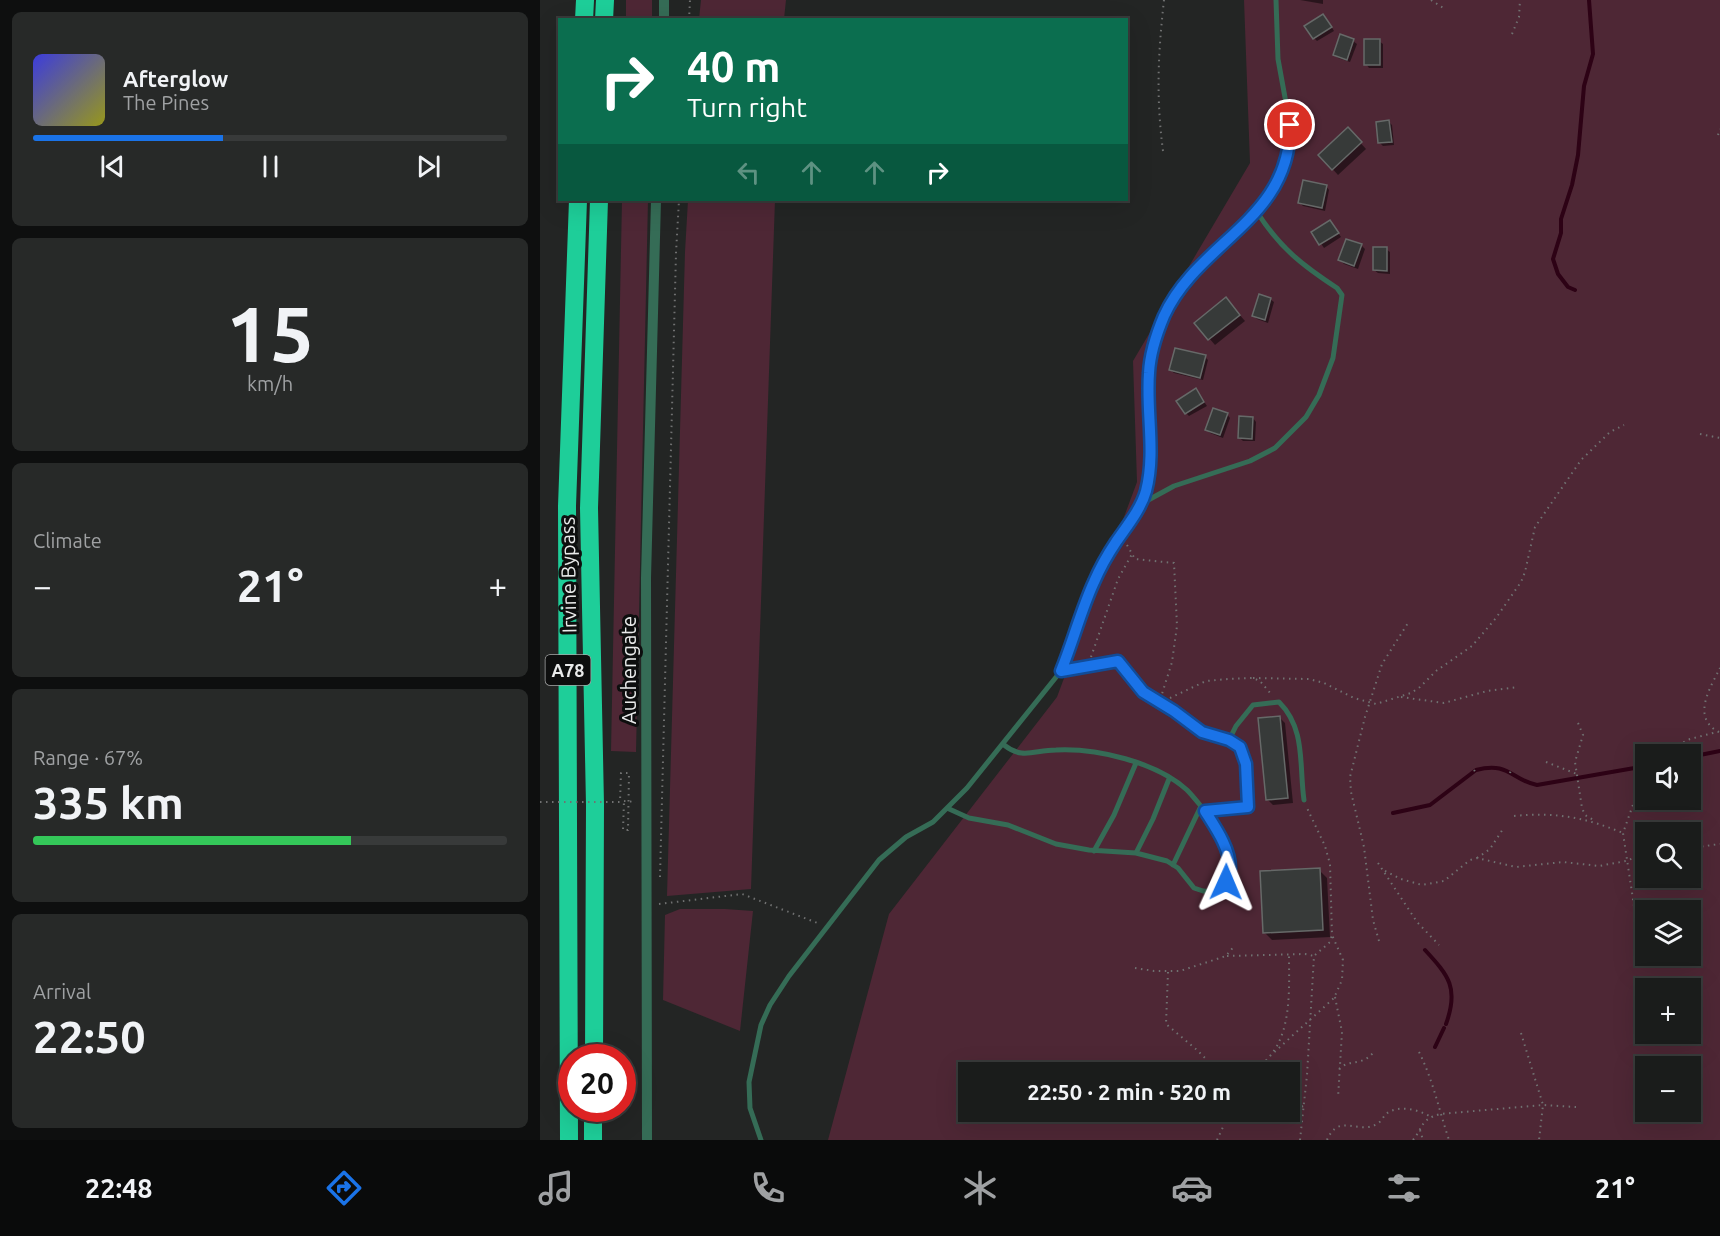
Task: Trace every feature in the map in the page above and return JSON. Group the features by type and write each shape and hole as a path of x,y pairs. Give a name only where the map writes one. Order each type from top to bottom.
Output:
{"highway":[{"path":"584,18 585,0"},
{"path":"604,18 605,0"},
{"name":"Irvine Bypass","path":"569,1140 567,506 578,201"},
{"name":"Irvine Bypass","path":"594,1044 596,805 589,508 599,201"},
{"path":"592,1140 593,1122"}],"street":[{"path":"664,0 664,18"},
{"name":"Auchengate","path":"646,1140 646,578 656,201"}],"lane":[{"path":"761,1140 750,1108 749,1082 760,1025 770,1005 789,976 879,860 906,837 933,822 967,788 1004,745 1061,671 1094,582 1145,494 1151,466 1149,374 1153,346 1164,316 1180,288 1257,212 1270,196 1282,171 1290,145 1290,125 1278,59 1276,0"},
{"path":"1140,505 1174,486 1251,461 1275,448 1306,417 1318,394 1335,351 1342,295 1337,288 1287,252 1269,232 1257,212"},
{"path":"1061,671 1118,661 1143,692 1202,732 1229,740 1240,747 1246,764 1248,807 1203,809"},
{"path":"1229,740 1236,726 1253,705 1279,702 1296,726 1304,800"},
{"path":"947,808 969,818 1008,825 1056,844 1136,853 1167,861 1194,888 1203,891 1215,892 1226,882 1230,868 1228,855 1218,832 1186,789 1156,771 1122,758 1057,750 1023,754 1014,753 1004,745"},
{"path":"1094,850 1114,815 1136,763"},
{"path":"1136,853 1169,779"},
{"path":"1173,865 1203,809"}],"path":[{"path":"689,18 690,0"},
{"path":"1163,151 1157,91 1164,0"},
{"path":"1431,0 1445,9"},
{"path":"1512,34 1520,17 1520,0"},
{"path":"1718,135 1720,129"},
{"path":"660,883 679,201"},
{"path":"1159,702 1206,681 1253,678 1309,679 1324,683 1354,698 1376,704 1420,687 1436,670 1472,646 1482,636 1521,582 1528,563 1535,527 1592,448 1610,432 1624,425"},
{"path":"1700,434 1720,438"},
{"path":"1121,535 1135,559 1174,562 1177,626 1172,662 1159,702"},
{"path":"1085,667 1093,652 1118,579 1132,554"},
{"path":"1379,941 1372,920 1364,847 1351,792 1350,777 1382,664 1408,623"},
{"path":"1720,668 1708,692 1704,716 1710,727 1720,732"},
{"path":"1253,678 1267,688 1279,702"},
{"path":"1399,697 1444,703 1487,691 1518,687"},
{"path":"1578,723 1582,735 1575,762 1582,808 1585,815 1623,833"},
{"path":"1680,744 1690,739 1720,732"},
{"path":"1546,762 1577,774"},
{"path":"540,802 620,802 621,773 629,773 628,830 623,830 624,801"},
{"path":"1634,906 1623,833 1635,799"},
{"path":"1263,1062 1335,995 1342,980 1343,960 1332,935 1330,864 1325,846 1304,800"},
{"path":"1514,816 1544,813 1597,822"},
{"path":"1385,871 1416,883 1434,884 1444,881 1470,860 1490,849 1503,829"},
{"path":"1701,847 1720,844"},
{"path":"1477,858 1516,867 1563,861 1599,866 1635,857"},
{"path":"1378,863 1417,922 1439,945"},
{"path":"659,904 742,894 828,927"},
{"path":"1300,1140 1307,1075 1314,956 1329,942 1332,935"},
{"path":"1226,956 1235,945"},
{"path":"1270,1056 1278,1042 1287,1016 1289,955"},
{"path":"1135,968 1168,972 1180,971 1226,956 1314,956"},
{"path":"1168,972 1166,1024 1209,1062"},
{"path":"1335,995 1342,1032 1338,1098"},
{"path":"1521,1033 1543,1105 1539,1140"},
{"path":"1419,1052 1433,1083 1449,1140"},
{"path":"1339,1069 1349,1063 1367,1059 1373,1053"},
{"path":"1413,1140 1422,1123 1440,1114 1543,1105 1576,1107"},
{"path":"1300,1107 1304,1106"},
{"path":"1327,1140 1335,1127 1342,1125 1362,1127 1377,1124 1387,1113 1395,1110 1413,1110 1431,1117"},
{"path":"1217,1140 1225,1122"},
{"path":"1420,1130 1423,1140"}],"shaded area":[{"path":"626,0 652,0 652,18 626,18"},
{"path":"701,0 786,0 784,18 699,18"},
{"path":"1244,0 1720,0 1720,1140 828,1140 889,914 1057,697 1137,482 1133,361 1250,163"},
{"path":"622,201 648,201 636,752 611,751"},
{"path":"688,201 775,201 751,889 667,896"},
{"path":"680,909 753,911 740,1031 663,1000 665,915"}],"building":[{"path":"1323,14 1332,27 1313,39 1304,26"},
{"path":"1340,34 1354,39 1347,60 1333,55"},
{"path":"1364,39 1380,39 1380,65 1364,65"},
{"path":"1389,120 1392,142 1378,143 1376,122"},
{"path":"1348,127 1362,142 1332,170 1318,155"},
{"path":"1303,180 1327,185 1322,208 1298,203"},
{"path":"1330,220 1339,233 1319,245 1311,232"},
{"path":"1346,239 1362,244 1354,266 1338,260"},
{"path":"1373,247 1387,247 1387,271 1373,270"},
{"path":"1259,294 1271,298 1265,320 1252,316"},
{"path":"1226,297 1240,315 1208,340 1194,323"},
{"path":"1175,348 1206,355 1200,378 1169,370"},
{"path":"1196,388 1204,402 1185,414 1176,401"},
{"path":"1213,408 1228,413 1220,435 1205,430"},
{"path":"1239,416 1253,417 1252,439 1238,438"},
{"path":"1280,716 1288,798 1266,800 1258,718"},
{"path":"1320,868 1323,930 1263,933 1260,871"}],"waterway":[{"path":"1575,290 1568,287 1558,274 1553,259 1578,155 1584,86 1593,54 1589,0"},
{"path":"1701,755 1720,751"},
{"path":"1393,813 1430,805 1476,770 1503,769 1528,783 1537,785 1635,768"},
{"path":"1425,950 1446,975 1449,983 1452,1001 1446,1024"},
{"path":"1435,1047 1444,1028"}],"route":[{"path":"1226,882 1230,868 1228,855 1205,811 1248,807 1246,764 1240,747 1229,740 1202,732 1143,692 1118,661 1061,671 1094,582 1145,494 1151,466 1149,374 1153,346 1164,316 1180,288 1248,222 1270,196 1282,171 1290,145 1290,125"}]}
